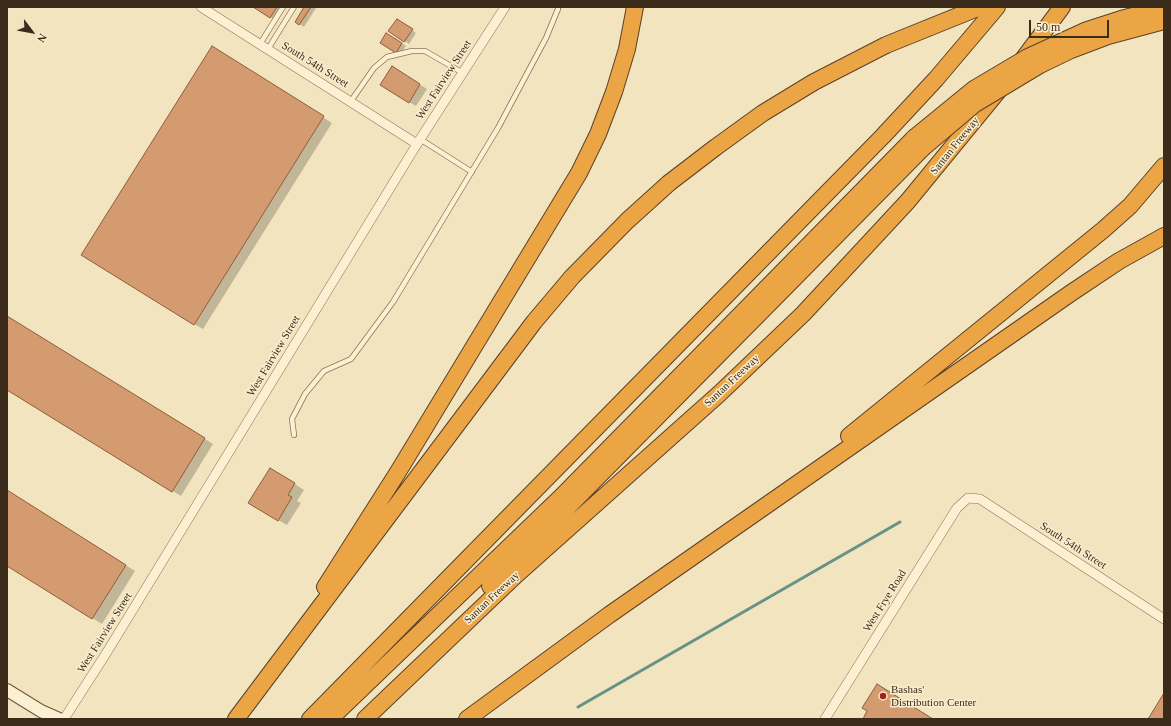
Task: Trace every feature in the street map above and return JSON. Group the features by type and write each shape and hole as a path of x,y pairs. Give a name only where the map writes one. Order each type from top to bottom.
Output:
{"highway":[{"path":"284,655 340,560 398,472 579,173 598,134 614,92 627,49 635,7"},
{"path":"236,719 546,306 599,248 664,187 736,132 830,73 906,37 980,7"},
{"path":"310,719 883,136 936,79 998,7"},
{"name":"Santan Freeway","path":"365,719 516,575 719,394 802,314 856,258 933,172 1003,85 1062,7"},
{"path":"330,719 560,498 974,89 1028,57 1087,30 1121,19 1164,8"},
{"path":"390,695 508,567 918,143 975,104 1040,65 1071,50 1108,36 1164,21"},
{"path":"787,491 842,442 1103,230 1130,206 1164,166"},
{"path":"466,719 609,615 1087,282 1135,251 1164,236"}],"main road":[{"path":"7,690 41,711 59,719"}],"street":[{"name":"South 54th Street","path":"201,7 351,102 419,141"},
{"name":"West Fairview Street","path":"64,719 108,652 419,141 463,73 502,8"},
{"name":"South 54th Street","path":"968,498 980,499 1164,619"},
{"name":"West Frye Road","path":"825,719 957,508 968,498"}],"lane":[{"path":"264,47 283,7"},
{"path":"264,47 294,7"},
{"path":"294,435 292,419 305,394 324,371 351,358 393,302 472,172 546,38 558,9"},
{"path":"351,102 374,68 387,57 412,51 425,51 463,73"},
{"path":"419,141 472,172"}],"building":[{"path":"253,7 277,7 270,18"},
{"path":"304,7 311,7 299,25 295,22"},
{"path":"397,19 413,29 404,42 388,31"},
{"path":"386,33 402,43 396,53 380,43"},
{"path":"212,46 324,116 194,325 81,255"},
{"path":"392,66 420,84 409,103 380,85"},
{"path":"7,316 205,438 172,492 7,390"},
{"path":"270,468 295,483 288,495 292,497 278,521 248,503"},
{"path":"7,490 126,565 92,619 7,566"},
{"name":"Bashas' Distribution Center","path":"877,684 933,719 863,719 867,711 862,708"},
{"path":"1164,693 1164,719 1148,719"}],"waterway":[{"path":"578,707 900,522"}],"place":[{"name":"Bashas' Distribution Center","path":"883,696"}]}
